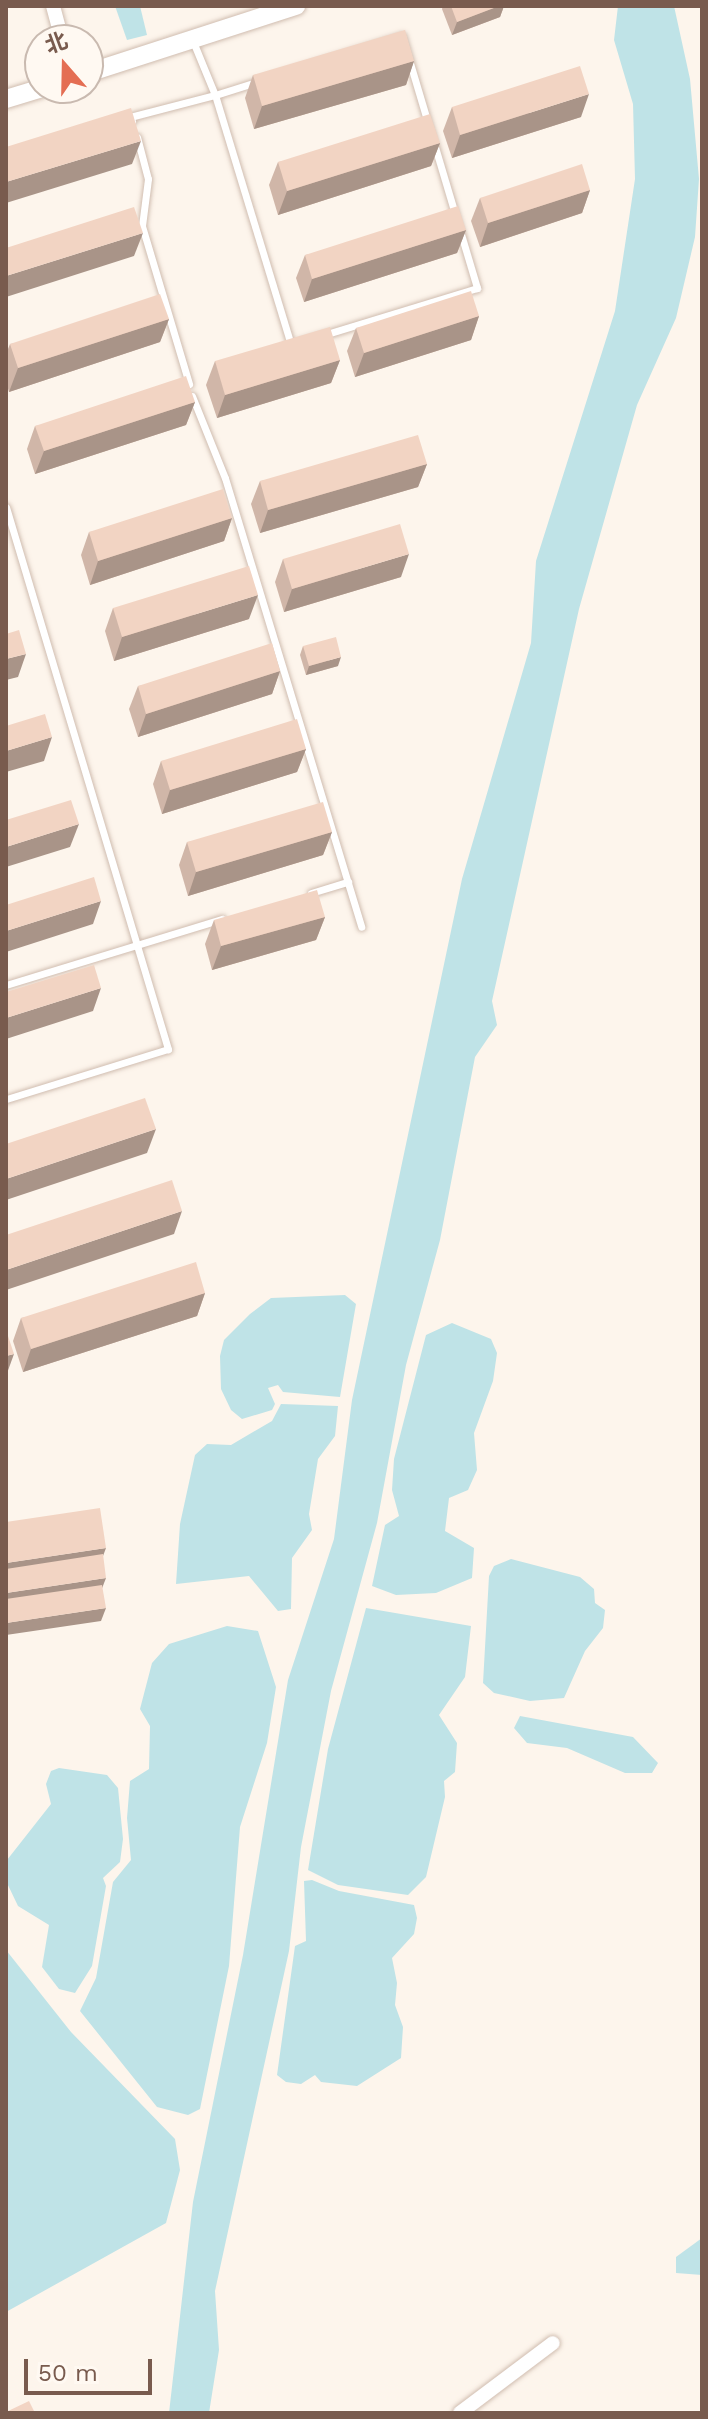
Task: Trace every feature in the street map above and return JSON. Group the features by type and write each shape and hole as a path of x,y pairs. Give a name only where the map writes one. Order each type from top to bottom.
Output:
{"street":[{"path":"104,68 296,6"},
{"path":"460,2413 553,2343"}],"lane":[{"path":"192,39 215,95 291,345 477,288 402,36 215,95 130,117 148,179 142,226 361,927"},
{"path":"6,507 168,1049 6,1099"},
{"path":"302,895 348,882"},
{"path":"6,985 227,918"}],"water":[{"path":"115,6 140,6 147,35 127,40"},
{"path":"618,6 674,6 690,79 699,179 695,237 676,318 637,405 579,609 492,1001 497,1025 475,1057 440,1240 406,1365 377,1523 331,1691 301,1847 289,1951 215,2291 219,2350 209,2413 169,2413 193,2202 243,1955 288,1680 334,1539 352,1400 462,879 531,643 536,561 615,311 635,179 633,104 614,40"},
{"path":"345,1295 356,1304 340,1397 283,1392 278,1385 268,1388 275,1404 272,1410 242,1419 231,1410 221,1389 220,1356 224,1340 271,1298"},
{"path":"452,1323 491,1339 497,1353 493,1381 474,1433 477,1470 468,1490 449,1498 445,1531 474,1548 472,1578 436,1593 396,1595 372,1586 385,1525 399,1516 392,1490 394,1459 426,1335"},
{"path":"281,1404 338,1406 335,1436 318,1459 309,1514 312,1530 292,1558 291,1609 278,1611 249,1576 176,1584 180,1524 195,1455 207,1444 231,1445 272,1421"},
{"path":"511,1559 580,1577 594,1589 595,1603 605,1610 603,1628 585,1651 564,1698 530,1701 494,1693 483,1683 489,1576 494,1566"},
{"path":"366,1608 471,1626 465,1677 439,1715 457,1743 455,1772 444,1781 445,1797 426,1877 408,1895 338,1885 308,1870 328,1749"},
{"path":"227,1626 258,1631 276,1687 267,1743 240,1827 229,1966 200,2109 188,2115 157,2107 80,2011 96,1978 113,1882 131,1860 127,1818 130,1781 149,1769 150,1726 140,1709 152,1663 169,1644"},
{"path":"520,1716 633,1737 658,1763 652,1773 625,1773 567,1748 527,1743 514,1728"},
{"path":"59,1768 107,1775 118,1788 123,1839 120,1862 103,1878 106,1886 92,1966 75,1993 59,1989 42,1967 49,1925 18,1906 7,1883 7,1860 51,1804 46,1784 51,1771"},
{"path":"312,1880 339,1891 414,1905 417,1918 414,1934 392,1958 397,1983 395,2005 403,2027 401,2058 357,2086 321,2082 315,2075 301,2084 286,2082 277,2075 295,1946 306,1941 304,1881"},
{"path":"6,1950 71,2032 175,2139 180,2170 166,2223 6,2312"},
{"path":"702,2238 702,2275 676,2273 676,2257"}],"building":[{"path":"451,6 499,6 457,22"},
{"path":"405,30 414,61 262,106 253,75"},
{"path":"580,66 589,94 460,135 452,107"},
{"path":"131,108 141,141 6,182 6,147"},
{"path":"430,114 440,143 287,191 278,162"},
{"path":"582,164 590,190 488,223 480,198"},
{"path":"458,206 466,230 312,279 305,255"},
{"path":"134,207 143,233 6,276 6,248"},
{"path":"471,291 479,316 364,353 356,328"},
{"path":"160,294 169,319 18,368 10,344"},
{"path":"330,327 340,360 225,395 215,361"},
{"path":"186,376 195,402 44,451 35,426"},
{"path":"418,435 427,464 268,510 260,481"},
{"path":"223,489 232,518 98,561 89,532"},
{"path":"400,524 409,554 292,589 283,559"},
{"path":"249,566 258,595 122,637 113,608"},
{"path":"19,630 26,654 6,659 6,634"},
{"path":"336,637 341,657 309,666 303,646"},
{"path":"272,643 280,671 146,714 138,686"},
{"path":"45,714 52,737 6,751 6,726"},
{"path":"297,719 306,749 170,790 161,761"},
{"path":"71,800 79,824 6,847 6,820"},
{"path":"323,802 332,832 196,872 187,842"},
{"path":"94,877 101,901 6,931 6,905"},
{"path":"317,890 325,917 221,946 214,920"},
{"path":"94,965 101,988 6,1018 6,992"},
{"path":"145,1098 156,1129 6,1179 6,1144"},
{"path":"172,1180 182,1211 6,1270 6,1235"},
{"path":"196,1262 205,1293 31,1349 21,1318"},
{"path":"6,1330 14,1354 6,1356"},
{"path":"100,1508 106,1548 6,1563 6,1522"},
{"path":"103,1554 106,1578 6,1593 6,1569"},
{"path":"102,1585 106,1608 6,1623 6,1599"},
{"path":"29,2401 35,2413 6,2413 6,2412"}]}
